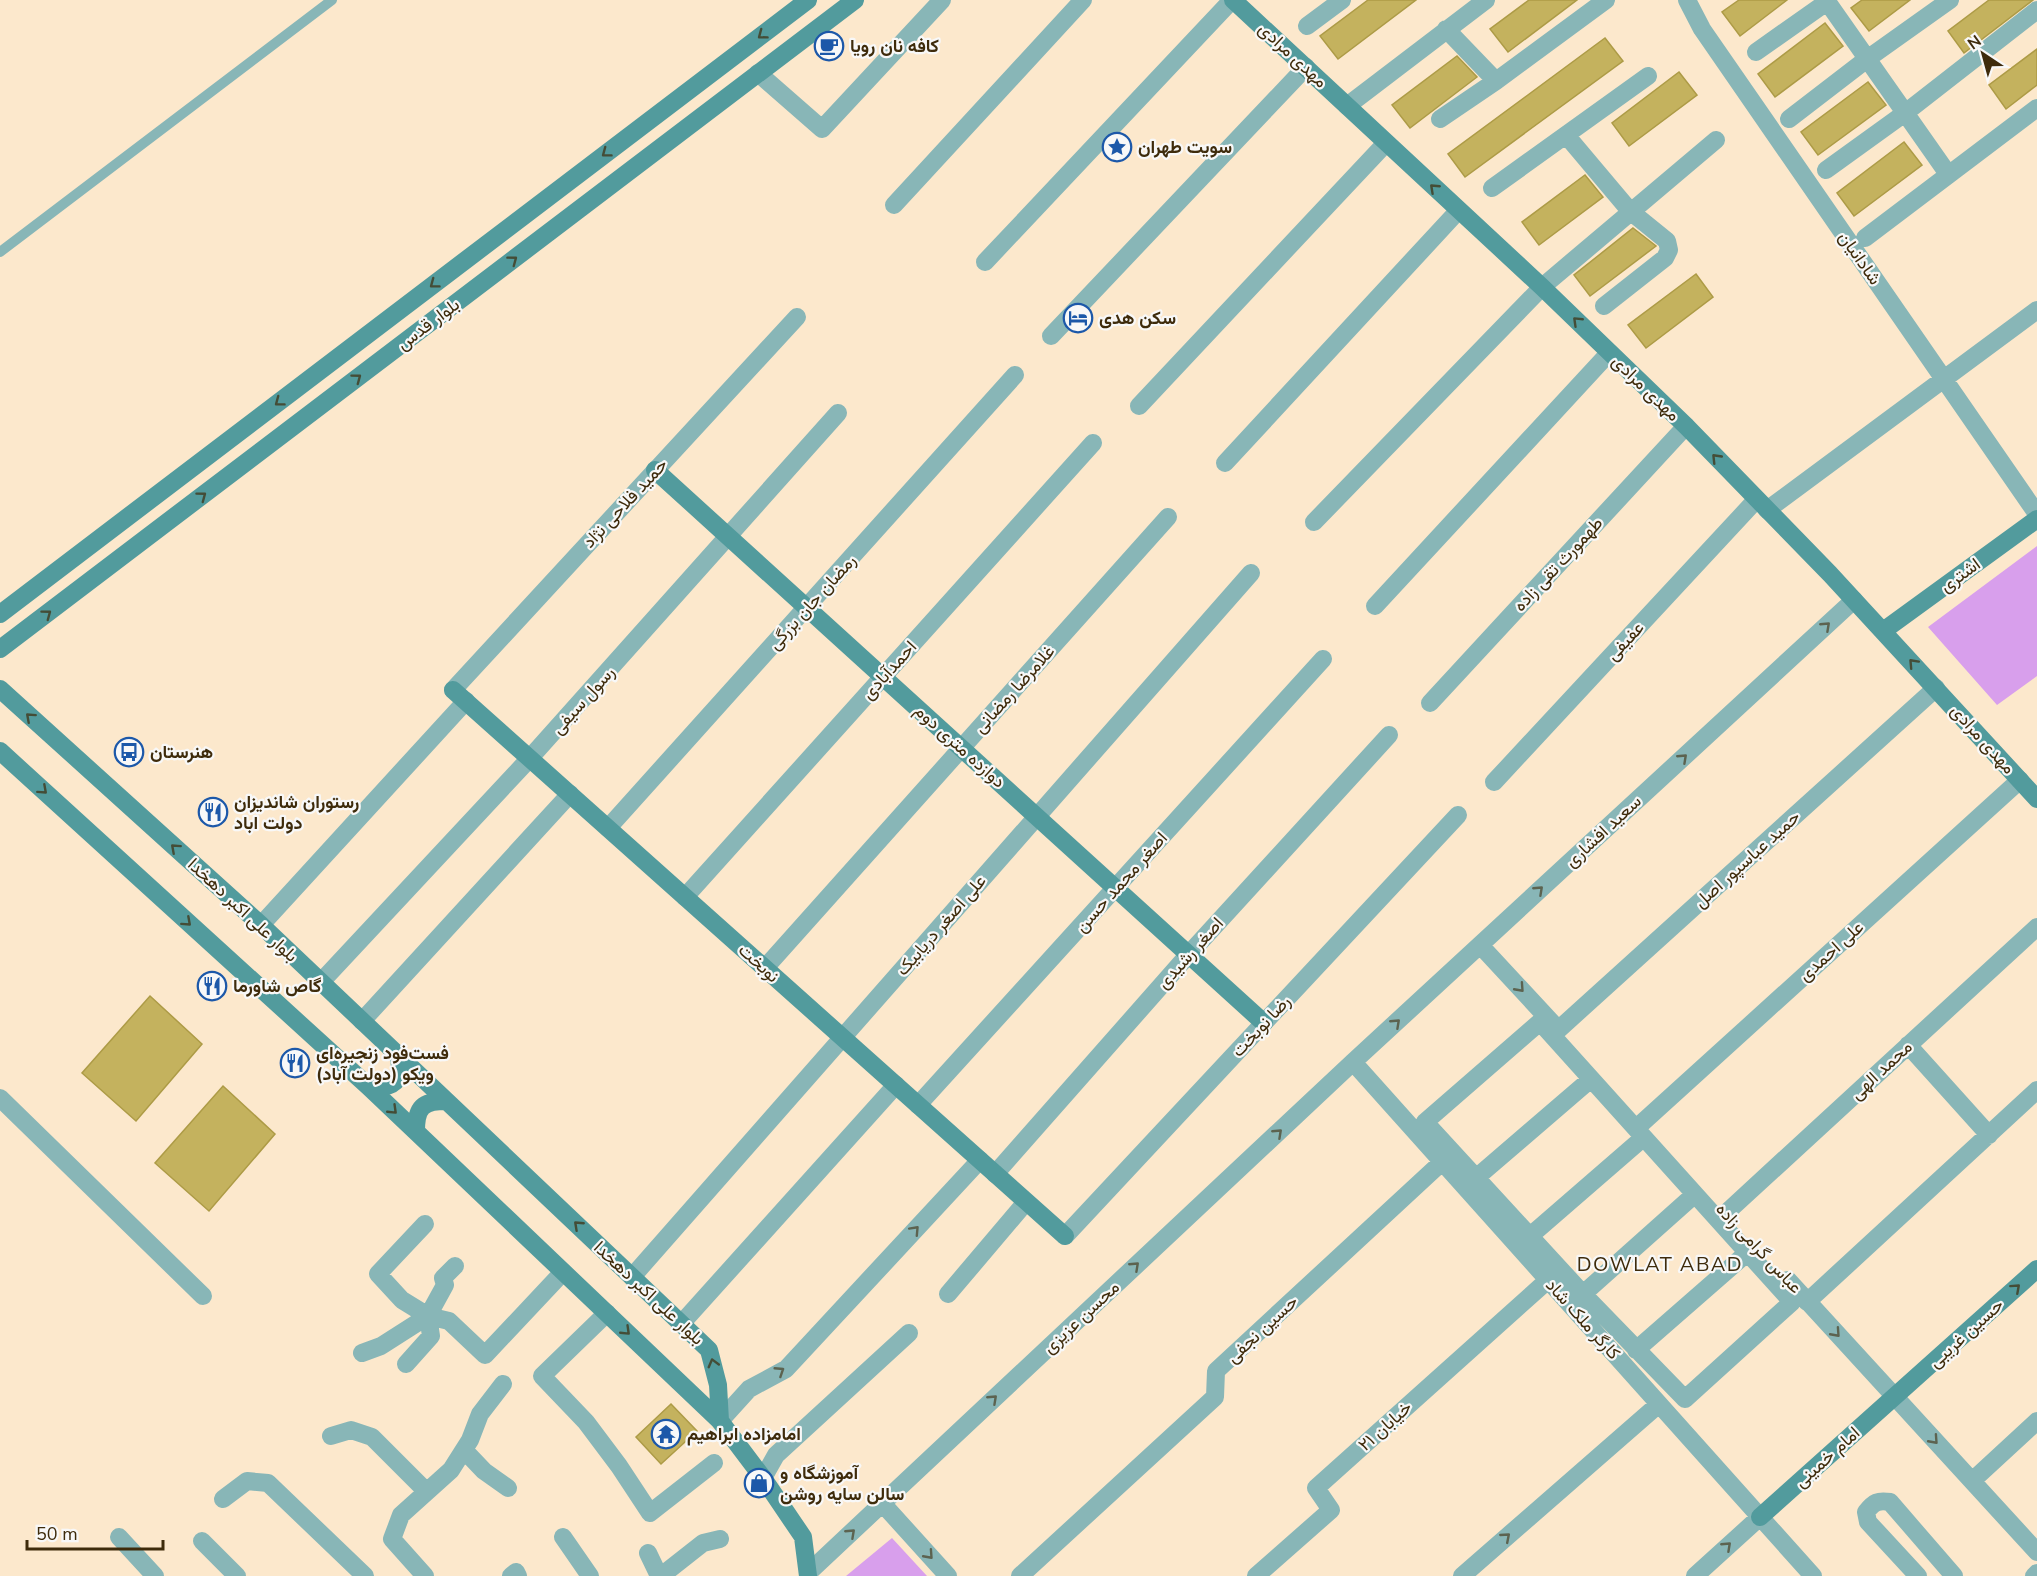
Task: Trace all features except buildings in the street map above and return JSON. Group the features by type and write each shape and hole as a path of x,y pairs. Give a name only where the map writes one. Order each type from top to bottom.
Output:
{"street":[{"name":"بلوار قدس","path":"0,614 808,0"},
{"name":"بلوار قدس","path":"0,649 855,0"},
{"path":"758,73 822,129 942,0"},
{"path":"894,205 1083,0"},
{"path":"985,262 1233,0"},
{"name":"مهدی مرادی","path":"1233,0 1542,287 1686,426 1854,600 2037,799"},
{"path":"1307,26 1342,0"},
{"path":"1347,106 1486,0"},
{"path":"1440,119 1606,0"},
{"name":"شادانیان","path":"1687,0 1709,39 2037,514"},
{"path":"1788,119 1950,0"},
{"path":"1756,52 1826,1 1948,174"},
{"path":"1827,170 1905,113 2037,10"},
{"path":"1446,29 1496,81"},
{"path":"1052,336 1306,67"},
{"path":"1492,188 1648,76"},
{"path":"1865,238 2037,108"},
{"path":"1566,135 1630,211 1667,241 1669,250 1665,258 1604,306"},
{"path":"1314,522 1542,287 1716,140"},
{"path":"1139,406 1386,143"},
{"path":"1225,463 1458,211"},
{"name":"عفیفی","path":"1494,782 1762,505 1944,379 2037,310"},
{"name":"حمید فلاحی نژاد","path":"261,925 655,470 797,317"},
{"path":"1375,606 1609,353"},
{"name":"رمضان جان بزرگی","path":"608,828 1015,375"},
{"name":"رسول سیفی","path":"321,982 530,758 838,413"},
{"name":"طهمورث تقی زاده","path":"1430,703 1686,426"},
{"name":"احمدآبادی","path":"685,897 1093,443"},
{"name":"دوازده متری دوم","path":"655,470 1264,1023"},
{"name":"غلامرضا رمضانی","path":"765,969 1168,517"},
{"name":"اشتری","path":"1884,632 2037,519"},
{"name":"علی اصغر دریابیک","path":"632,1277 1251,573"},
{"name":"سعید افشاری","path":"1353,1062 1854,600"},
{"name":"اصغر محمد حسن","path":"918,1105 1323,660"},
{"name":"حمید عباسپور اصل","path":"1558,1030 1936,688"},
{"name":"بلوار علی اکبر دهخدا","path":"0,689 261,925 709,1350 718,1385 720,1421"},
{"name":"نوبخت","path":"460,696 1065,1236"},
{"name":"اصغر رشیدی","path":"995,1174 1189,954 1389,735"},
{"path":"0,751 369,1087 720,1421 764,1478 803,1537 808,1575"},
{"name":"علی احمدی","path":"1530,1236 2020,780"},
{"path":"362,1021 570,794"},
{"name":"رضا نوبخت","path":"1065,1236 1458,815"},
{"name":"محمد الهی","path":"1726,1213 2037,927"},
{"name":"عباس گرامی زاده","path":"1480,945 1558,1030 1643,1130 1726,1213 2037,1552"},
{"path":"1540,1022 1591,1079 1643,1130 1694,1195 1792,1302 1685,1399 1583,1294 1559,1284 1530,1236 1425,1122 1540,1022"},
{"path":"1908,1045 1989,1135"},
{"path":"369,1087 384,1088 396,1081 402,1068 399,1055"},
{"name":"کارگر ملک شاد","path":"1353,1062 1442,1162 1559,1284 1659,1404 1813,1576"},
{"name":"محسن عزیزی","path":"808,1575 1353,1062"},
{"path":"1477,1177 1591,1079"},
{"path":"681,1324 896,1085"},
{"path":"1807,1302 2037,1090"},
{"path":"0,1098 203,1296"},
{"path":"416,1131 416,1117 422,1107 432,1101 446,1101"},
{"path":"720,1421 749,1389 786,1369 980,1160"},
{"name":"حسین نجفی","path":"1020,1576 1215,1397 1216,1371 1442,1162"},
{"path":"1583,1294 1694,1195"},
{"path":"948,1294 1026,1202"},
{"path":"425,1224 378,1274 402,1300 428,1316 449,1321 485,1355 563,1272"},
{"path":"1636,1350 1747,1253"},
{"path":"362,1353 381,1346 428,1316 445,1285 443,1278 455,1266"},
{"name":"حسین غریبی","path":"1895,1397 2037,1269"},
{"name":"خیابان ۲۱","path":"1256,1576 1331,1510 1316,1488 1559,1284"},
{"path":"607,1313 542,1376 586,1422 650,1513 714,1463"},
{"path":"406,1364 431,1336 428,1316"},
{"path":"764,1478 776,1455 909,1333"},
{"path":"425,1576 392,1539 401,1515 451,1470 470,1440 480,1414 503,1384"},
{"name":"امام خمینی","path":"1760,1517 1895,1397"},
{"path":"1462,1576 1659,1404"},
{"path":"1972,1481 2037,1421"},
{"path":"331,1436 351,1430 372,1437 426,1491"},
{"path":"464,1450 484,1471 508,1488"},
{"path":"223,1499 247,1481 268,1483 365,1576"},
{"path":"1918,1576 1868,1522 1866,1512 1879,1500 1890,1502 1954,1576"},
{"path":"882,1503 948,1576"},
{"path":"1695,1576 1760,1517"},
{"path":"119,1537 155,1576"},
{"path":"563,1537 590,1576"},
{"path":"648,1553 660,1576 681,1570 703,1543 720,1539"},
{"path":"202,1541 237,1576"}],"lane":[{"path":"0,252 332,0"}],"shaded area":[{"path":"2037,546 2037,676 1997,705 1928,627"},
{"path":"892,1538 927,1576 846,1576"}],"place":[{"name":"کافه نان رویا","path":"829,46"},
{"name":"سويت طهران","path":"1117,147"},
{"name":"سكن هدى","path":"1078,318"},
{"name":"هنرستان","path":"129,752"},
{"name":"رستوران شاندیزان دولت اباد","path":"213,812"},
{"name":"گاص شاورما","path":"212,986"},
{"name":"فست‌فود زنجیره‌ای ویکو (دولت آباد)","path":"295,1063"},
{"name":"امامزاده ابراهیم","path":"666,1434"},
{"name":"آموزشگاه و سالن سایه روشن","path":"759,1483"}],"district":[{"name":"DOWLAT ABAD","path":"1660,1264"}]}
